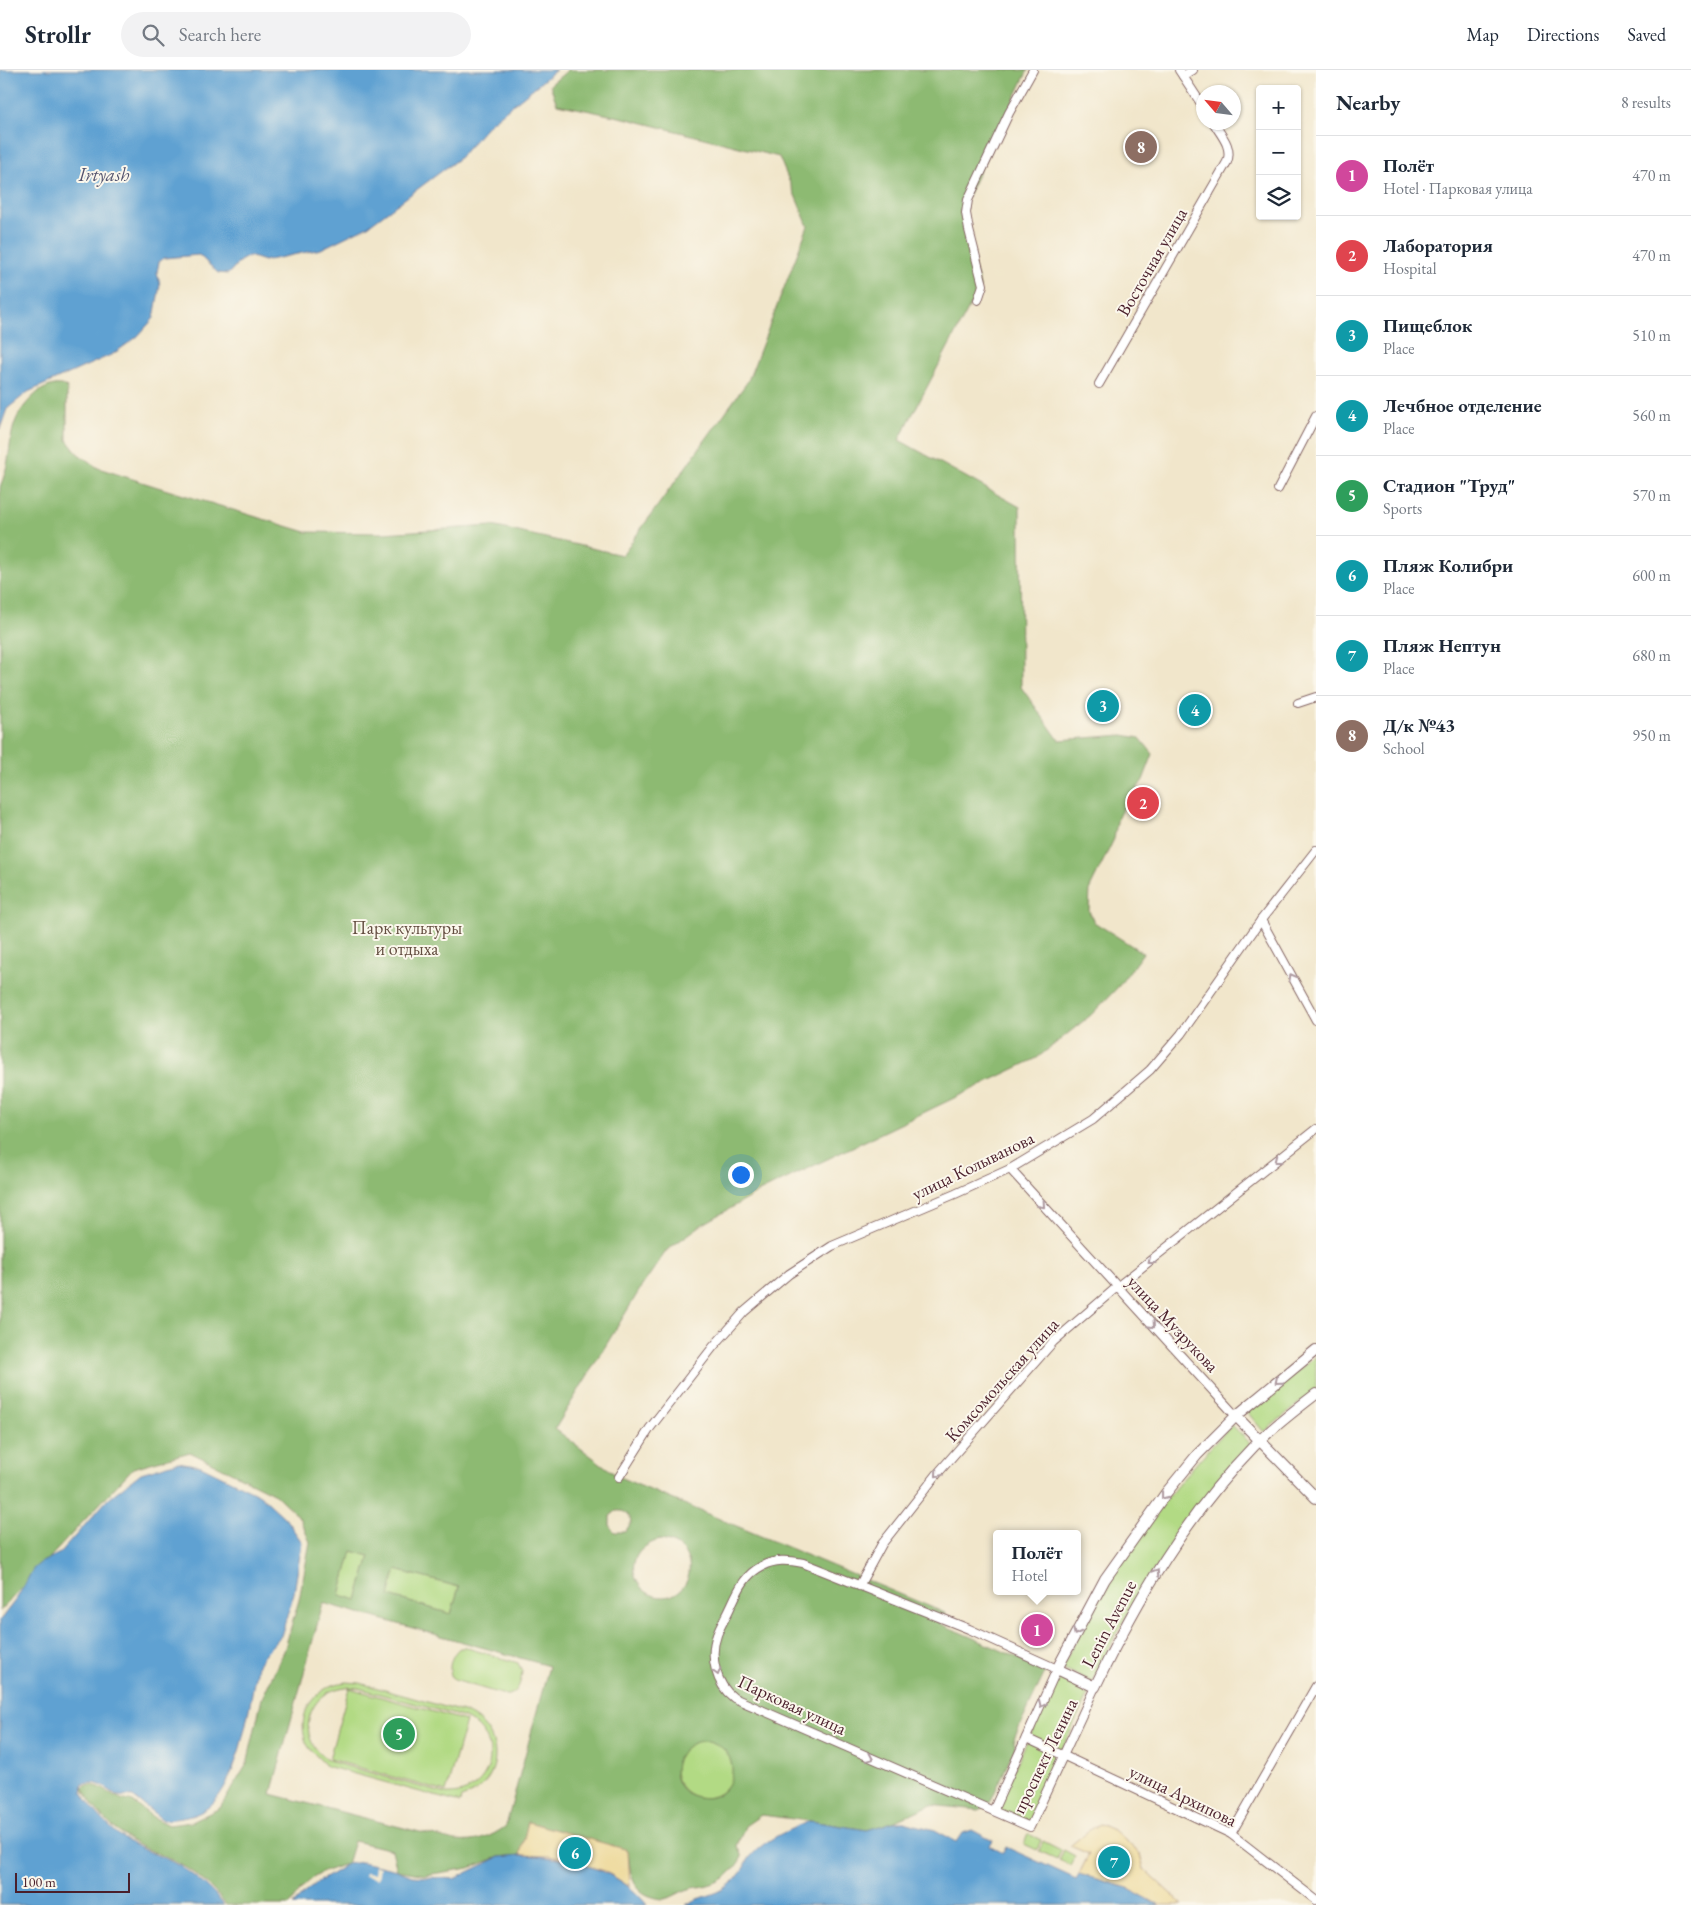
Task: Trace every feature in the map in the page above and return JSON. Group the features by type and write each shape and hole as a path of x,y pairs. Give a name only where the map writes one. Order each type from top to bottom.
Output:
{"street":[{"path":"978,300 983,285 966,213 968,200 1009,112 1033,70"},
{"path":"1193,70 1181,73 1196,96"},
{"name":"Восточная улица","path":"1099,384 1230,155 1229,148 1218,130"},
{"path":"1278,489 1316,416"},
{"path":"1298,703 1316,697"},
{"name":"улица Колыванова","path":"619,1477 650,1428 713,1347 744,1312 789,1274 832,1246 1010,1169 1093,1119 1150,1070 1181,1034 1260,920 1316,850"},
{"path":"1260,920 1316,1020"},
{"name":"Комсомольская улица","path":"859,1586 882,1544 938,1473 1053,1342 1117,1287 1316,1129"},
{"name":"улица Музрукова","path":"1010,1169 1259,1441 1316,1498"},
{"name":"Lenin Avenue","path":"1316,1350 1236,1416 1198,1455 1166,1493 1125,1548 1091,1603 1057,1669 1095,1687 1122,1631 1152,1578 1211,1493 1259,1441 1316,1394"},
{"name":"Парковая улица","path":"993,1811 734,1698 727,1693 718,1676 714,1660 716,1636 744,1580 761,1566 780,1560 802,1563 969,1629 1057,1669"},
{"name":"проспект Ленина","path":"1057,1669 993,1811 1030,1827 1095,1687"},
{"path":"1231,1834 1316,1686"},
{"name":"улица Архипова","path":"1026,1738 1231,1834 1316,1900"}],"green space":[{"name":"Парк культуры и отдыха","path":"568,70 1028,70 960,212 980,287 899,440 1020,507 1021,687 1059,740 1123,735 1140,738 1153,754 1143,780 1118,816 1114,839 1090,888 1089,911 1094,922 1143,953 1118,987 1091,1015 1037,1058 757,1193 700,1226 667,1250 642,1286 555,1429 619,1477 945,1613 941,1624 1046,1670 1013,1741 1015,1748 989,1805 979,1810 930,1805 893,1822 867,1830 761,1815 745,1826 737,1846 742,1857 728,1875 714,1883 686,1890 664,1899 645,1894 636,1885 631,1872 628,1850 528,1822 520,1855 499,1857 469,1868 426,1875 397,1870 392,1850 354,1841 347,1864 328,1870 307,1883 290,1905 226,1905 216,1893 188,1869 127,1839 102,1816 83,1789 85,1786 92,1785 99,1787 121,1799 133,1802 153,1817 169,1825 191,1822 220,1808 247,1764 262,1698 284,1651 299,1600 310,1542 299,1517 275,1494 190,1452 133,1468 0,1611 0,487 8,459 14,425 19,415 26,404 38,392 49,386 60,385 67,387 67,440 77,453 98,468 306,532 382,533 492,526 622,555 748,381 808,226 779,157 624,118 557,104 550,85","holes":["616,1511 624,1512 630,1517 631,1523 625,1532 615,1532 610,1527 610,1516","660,1540 675,1544 684,1552 689,1562 689,1573 685,1584 678,1592 668,1596 655,1596 640,1586 634,1571 634,1564 636,1557 645,1546","352,1551 370,1556 357,1600 340,1595","396,1570 459,1587 451,1614 389,1596","323,1603 549,1666 506,1826 482,1839 455,1841 271,1794","708,1741 720,1747 728,1755 732,1765 732,1776 728,1785 721,1793 711,1797 698,1797 687,1793 679,1785 676,1776 676,1766 679,1756 686,1748 695,1743"]},
{"path":"1316,1356 1316,1389 1264,1432 1247,1412"},
{"path":"1232,1425 1251,1444 1148,1578 1116,1634 1093,1682 1062,1668 1078,1633 1120,1562 1154,1514 1192,1468"},
{"path":"352,1551 370,1556 357,1600 340,1595"},
{"path":"396,1570 459,1587 451,1614 389,1596"},
{"path":"460,1648 467,1648 518,1663 522,1671 520,1684 516,1691 505,1695 454,1680 450,1668 454,1654"},
{"path":"1057,1677 1089,1692 1061,1752 1030,1737"},
{"path":"346,1682 360,1683 463,1712 477,1720 487,1730 493,1743 495,1756 493,1769 486,1781 476,1791 461,1798 460,1803 326,1766 306,1742 303,1731 304,1720 306,1711 318,1694 336,1684","holes":["346,1687 358,1688 462,1717 476,1725 485,1736 490,1749 489,1763 484,1775 476,1785 463,1792 446,1794 336,1763 323,1756 314,1746 309,1734 309,1721 312,1709 320,1699 331,1691"]},
{"path":"349,1688 466,1721 446,1792 329,1759"},
{"path":"704,1740 715,1742 728,1753 733,1769 731,1780 720,1793 704,1798 693,1796 680,1785 675,1769 677,1758 688,1745"},
{"path":"1027,1741 1059,1756 1028,1824 996,1810"},
{"path":"1028,1834 1041,1840 1037,1850 1024,1844"},
{"path":"1043,1841 1061,1850 1057,1859 1039,1851"},
{"path":"1064,1850 1075,1856 1070,1865 1059,1860"}],"sand":[{"path":"528,1822 628,1850 630,1887 605,1871 551,1856 520,1855"},
{"path":"1100,1824 1115,1831 1140,1854 1144,1869 1183,1905 1159,1905 1128,1888 1079,1874 1089,1854 1070,1846"}],"water":[{"name":"Irtyash","path":"0,70 556,70 490,123 458,159 368,226 321,249 264,261 249,256 240,261 228,274 218,273 199,255 164,258 159,262 157,272 160,285 154,318 137,337 113,354 28,392 7,409 0,429"},
{"path":"178,1462 201,1466 260,1495 285,1518 302,1542 294,1593 281,1636 266,1652 257,1666 240,1747 225,1787 214,1802 196,1814 163,1820 133,1797 118,1796 103,1786 94,1783 83,1784 82,1792 90,1805 123,1838 137,1847 172,1862 189,1872 204,1884 224,1905 0,1905 0,1620 17,1598 33,1569 40,1563 60,1553 109,1498 141,1473"},
{"path":"810,1821 867,1830 893,1822 904,1822 935,1830 957,1842 963,1833 972,1830 993,1841 990,1846 1003,1853 1006,1847 1076,1879 1079,1874 1128,1888 1159,1905 686,1905 728,1886 738,1876 751,1856 763,1844"},
{"path":"520,1855 555,1858 590,1866 621,1881 647,1905 293,1905 309,1888 347,1864 362,1862 397,1870 412,1876 454,1879 499,1857"}],"pier":[{"path":"375,1866 380,1867 378,1879 364,1876 365,1873 374,1874"}],"place":[{"name":"Д/к №43","path":"1141,147"},
{"name":"Пищеблок","path":"1103,706"},
{"name":"Лечбное отделение","path":"1195,710"},
{"name":"Лаборатория","path":"1143,803"},
{"name":"Полёт","path":"1037,1630"},
{"name":"Стадион \"Труд\"","path":"399,1734"},
{"name":"Пляж Колибри","path":"575,1853"},
{"name":"Пляж Нептун","path":"1114,1862"}]}
